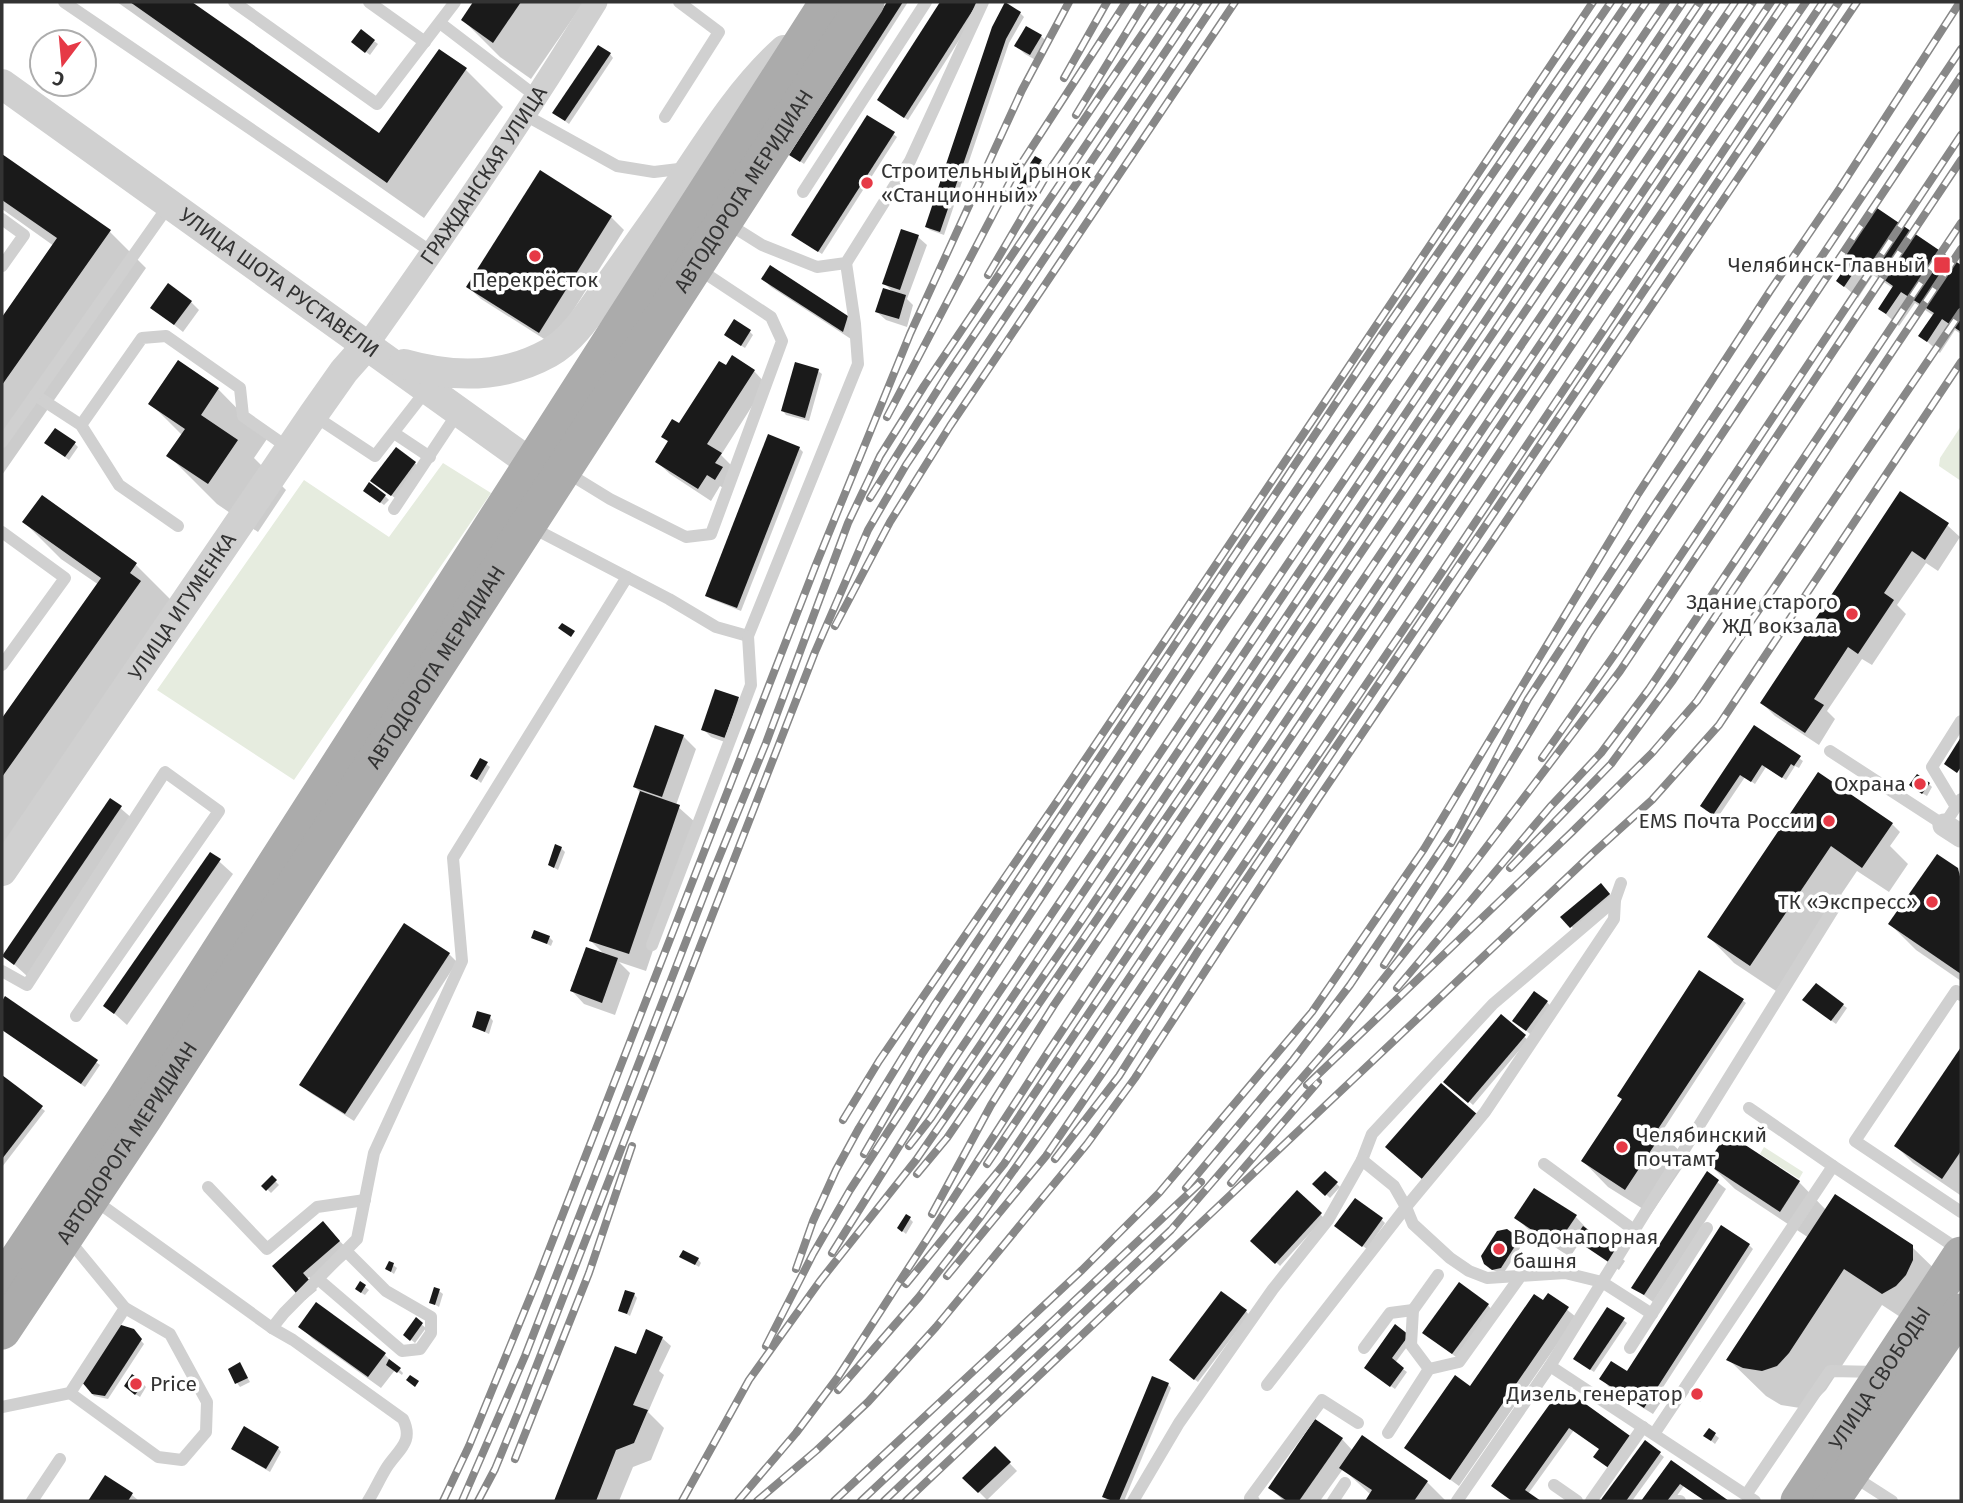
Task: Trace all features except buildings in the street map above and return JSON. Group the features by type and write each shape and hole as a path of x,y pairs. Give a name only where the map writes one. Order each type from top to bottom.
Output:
{"main road":[{"name":"АВТОДОРОГА МЕРИДИАН","path":"2,1283 550,471 694,267 866,2"},
{"name":"АВТОДОРОГА МЕРИДИАН","path":"2,1331 92,1198 527,525 550,471 821,13"},
{"name":"УЛИЦА СВОБОДЫ","path":"1799,1501 1886,1372 1961,1253"},
{"name":"УЛИЦА СВОБОДЫ","path":"1841,1487 1957,1322"}],"street":[{"name":"ГРАЖДАНСКАЯ УЛИЦА","path":"377,352 433,253 531,106 596,2"},
{"path":"377,352 430,372 474,375 515,368 551,352 576,330 649,230 705,144 769,63 821,13"},
{"name":"УЛИЦА ШОТА РУСТАВЕЛИ","path":"2,84 460,411 550,471"},
{"name":"УЛИЦА ИГУМЕНКА","path":"2,871 344,371 377,352"}],"lane":[{"path":"64,2 433,253"},
{"path":"234,2 377,104 455,2"},
{"path":"369,2 425,42"},
{"path":"665,117 719,32 679,2"},
{"path":"803,192 926,2"},
{"path":"653,944 751,685 748,636 858,364 846,263 910,161 983,2"},
{"path":"440,23 531,106 617,166 654,172 690,168"},
{"path":"2,442 170,203"},
{"path":"2,219 24,235 2,266"},
{"path":"724,221 762,245 817,267 846,263"},
{"path":"550,471 686,537 711,534 782,341 771,317 694,267"},
{"path":"81,425 142,338 166,336 240,388 243,416 290,449"},
{"path":"313,415 375,456 428,388"},
{"path":"35,395 81,425 120,485 178,526"},
{"path":"394,509 460,411"},
{"path":"394,433 430,457"},
{"path":"527,525 716,627 748,636"},
{"path":"2,532 65,578 2,665"},
{"path":"272,1328 284,1312 357,1239 374,1153 462,961 453,858 627,577"},
{"path":"1955,817 1932,767 1961,721"},
{"path":"1830,751 1955,817"},
{"path":"2,971 27,985 165,772 219,811 76,1016"},
{"path":"1267,1385 1406,1207 1485,1112 1614,919 1615,900 1621,883"},
{"path":"1133,1501 1179,1423 1273,1289 1328,1220 1362,1160 1372,1133 1493,1004 1615,900"},
{"path":"1457,1501 1550,1366 1839,900"},
{"path":"1961,995 1956,991 1855,1141 1961,1212"},
{"path":"1749,1108 1961,1253"},
{"path":"1362,1160 1394,1186 1413,1224 1450,1258 1469,1271 1487,1278 1565,1273 1602,1282 1652,1314"},
{"path":"1544,1164 1634,1230"},
{"path":"1591,1501 1648,1431 1833,1166"},
{"path":"208,1187 267,1249 317,1208 365,1199"},
{"path":"92,1198 403,1419 408,1429 406,1440 368,1501"},
{"path":"1630,1348 1707,1228"},
{"path":"66,1236 125,1308 170,1334 207,1402 205,1432 182,1460 158,1457 70,1393"},
{"path":"318,1279 402,1351 420,1349 431,1333 431,1318 386,1291 346,1251"},
{"path":"1429,1368 1411,1345 1413,1310 1438,1275"},
{"path":"1388,1433 1429,1368 1459,1362 1520,1276"},
{"path":"2,1407 70,1393 125,1308"},
{"path":"1364,1348 1390,1313 1413,1310"},
{"path":"1550,1366 1751,1498 1830,1371 1886,1372"},
{"path":"1254,1501 1250,1498 1322,1400 1358,1423"},
{"path":"32,1501 60,1459"},
{"path":"1333,1501 1345,1483"},
{"path":"1554,1485 1577,1501"},
{"path":"1841,1487 1892,1501"}],"shaded area":[{"path":"1961,426 1961,481 1939,466 1940,458"},
{"path":"443,463 491,493 294,780 157,690 304,480 389,537"},
{"path":"1764,1147 1803,1172 1799,1179 1760,1154"}],"railway":[{"path":"443,1501 469,1446 538,1278 815,567 910,334 1022,90 1069,2"},
{"path":"1064,78 1107,2"},
{"path":"887,417 1012,178 1126,2"},
{"path":"1076,115 1145,2"},
{"path":"988,275 1051,168 1164,2"},
{"path":"462,1501 525,1356 711,877 766,743 848,523 880,456 924,386 1182,2"},
{"path":"870,498 947,375 1199,2"},
{"path":"478,1501 495,1469 520,1408 815,652 868,530 906,465 1216,2"},
{"path":"835,626 890,522 950,426 1235,2"},
{"path":"843,1120 879,1061 1060,797 1593,2"},
{"path":"796,1269 813,1221 836,1170 934,1006 1382,334 1611,2"},
{"path":"864,1154 922,1054 1242,570 1628,2"},
{"path":"766,1346 813,1254 850,1190 982,987 1220,627 1646,2"},
{"path":"832,1253 950,1065 1666,2"},
{"path":"909,1146 931,1118 1683,2"},
{"path":"682,1501 749,1380 820,1281 916,1160 1078,926 1700,2"},
{"path":"917,1174 947,1138 1194,777 1716,2"},
{"path":"932,1214 991,1105 1054,1005 1735,2"},
{"path":"738,1501 796,1433 838,1377 1048,1052 1273,713 1753,2"},
{"path":"987,1164 1771,2"},
{"path":"906,1284 1004,1164 1785,2"},
{"path":"838,1390 919,1297 981,1216 1091,1062 1602,300 1806,2"},
{"path":"947,1276 1046,1156 1420,605 1823,2"},
{"path":"1055,1159 1119,1076 1198,951 1839,2"},
{"path":"757,1501 868,1402 936,1327 1087,1144 1135,1078 1318,799 1857,2"},
{"path":"834,1501 1082,1270 1159,1193 1312,1012 1424,849 1638,494 1960,2"},
{"path":"1451,843 1528,699 1656,503 1961,49"},
{"path":"1384,965 1445,871 1590,632 1961,76"},
{"path":"1542,758 1617,651 1961,135"},
{"path":"884,1501 1171,1230 1340,1034 1457,886 1620,671 1961,160"},
{"path":"1397,988 1550,807 1601,753 1649,689 1961,223"},
{"path":"1510,868 1611,764 1673,680 1961,249"},
{"path":"1307,1085 1572,832 1652,753 1697,701 1961,312"},
{"path":"906,1501 1652,800 1719,725 1961,362"},
{"path":"1186,1188 1293,1060 1350,985 1452,833"},
{"path":"1231,1183 1318,1082"},
{"path":"515,1459 589,1273 632,1146"},
{"path":"861,1501 1201,1182"}],"place":[{"name":"Строительный рынок «Станционный»","path":"867,183"},
{"name":"Перекрёсток","path":"535,256"},
{"name":"Челябинск-Главный","path":"1942,265"},
{"name":"Здание старого ЖД вокзала","path":"1852,614"},
{"name":"Охрана","path":"1920,784"},
{"name":"EMS Почта России","path":"1829,821"},
{"name":"ТК «Экспресс»","path":"1932,902"},
{"name":"Челябинский почтамт","path":"1622,1147"},
{"name":"Водонапорная башня","path":"1499,1249"},
{"name":"Price","path":"136,1384"},
{"name":"Дизель генератор","path":"1697,1394"}]}
